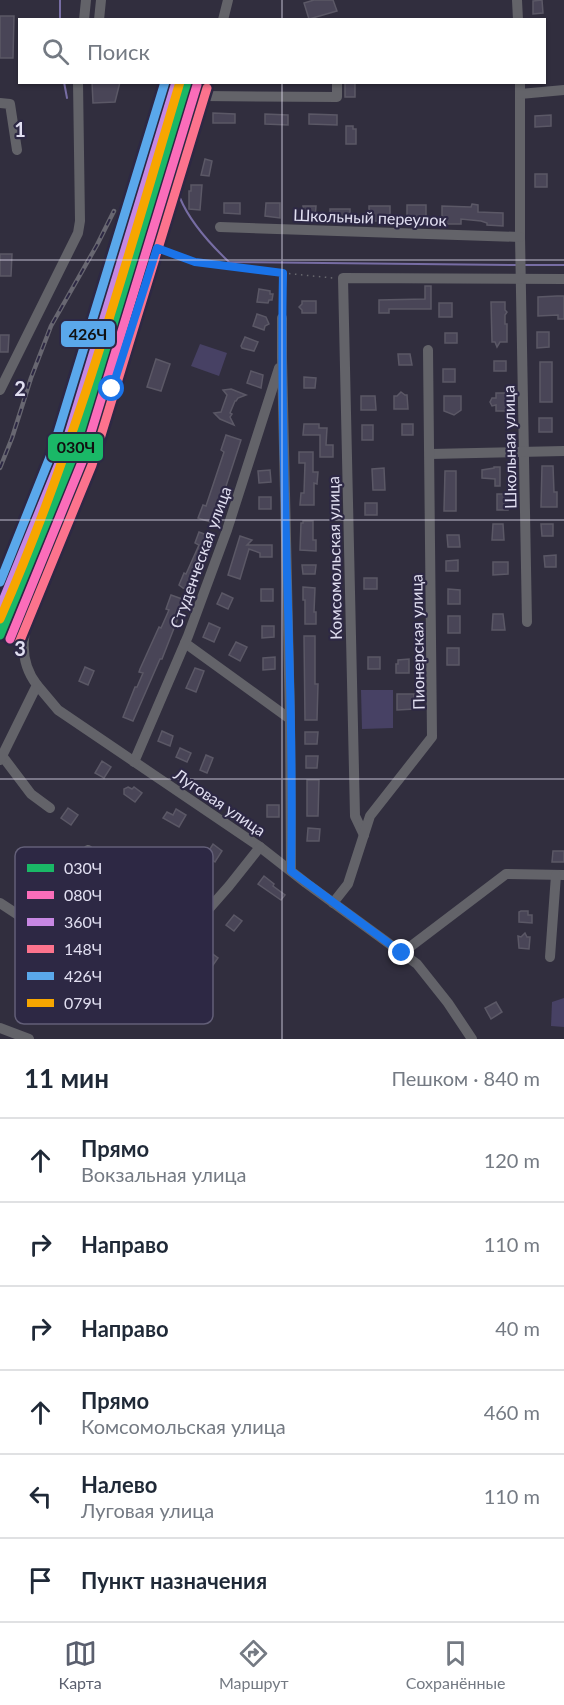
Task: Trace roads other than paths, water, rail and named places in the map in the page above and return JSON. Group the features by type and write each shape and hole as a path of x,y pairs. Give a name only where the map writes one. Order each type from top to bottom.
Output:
{"street":[{"path":"84,18 86,0"},
{"path":"99,18 101,0"},
{"path":"224,18 228,0"},
{"path":"517,0 518,18"},
{"path":"0,390 78,233 80,221 78,84"},
{"name":"Луговая улица","path":"205,84 174,196 112,389 33,599 25,625 23,648 26,665 37,685 58,710 260,847 417,964 448,1003 472,1039"},
{"path":"202,96 337,97 337,84"},
{"path":"520,237 520,88 564,90"},
{"path":"0,103 10,104 17,150"},
{"name":"Школьный переулок","path":"220,227 520,237"},
{"name":"Школьная улица","path":"520,237 527,622"},
{"path":"521,275 564,279"},
{"name":"Комсомольская улица","path":"364,835 355,816 343,278 521,275"},
{"path":"282,318 291,871"},
{"name":"Пионерская улица","path":"333,903 348,884 370,816 432,738 428,350"},
{"name":"Студенческая улица","path":"134,762 184,643 227,530 282,358"},
{"path":"430,454 564,451"},
{"path":"184,643 290,719"},
{"path":"37,685 1,759 31,794 50,808"},
{"path":"213,904 260,847"},
{"path":"402,953 506,874 560,875 550,957"},
{"path":"0,903 15,913"},
{"path":"0,1028 29,1039"}],"waterway":[{"path":"60,0 60,18"},
{"path":"64,84 67,98"},
{"path":"180,198 189,216 201,232 229,262 516,265"},
{"path":"525,265 564,265"}],"railway":[{"path":"0,468 51,326 114,211"}]}
